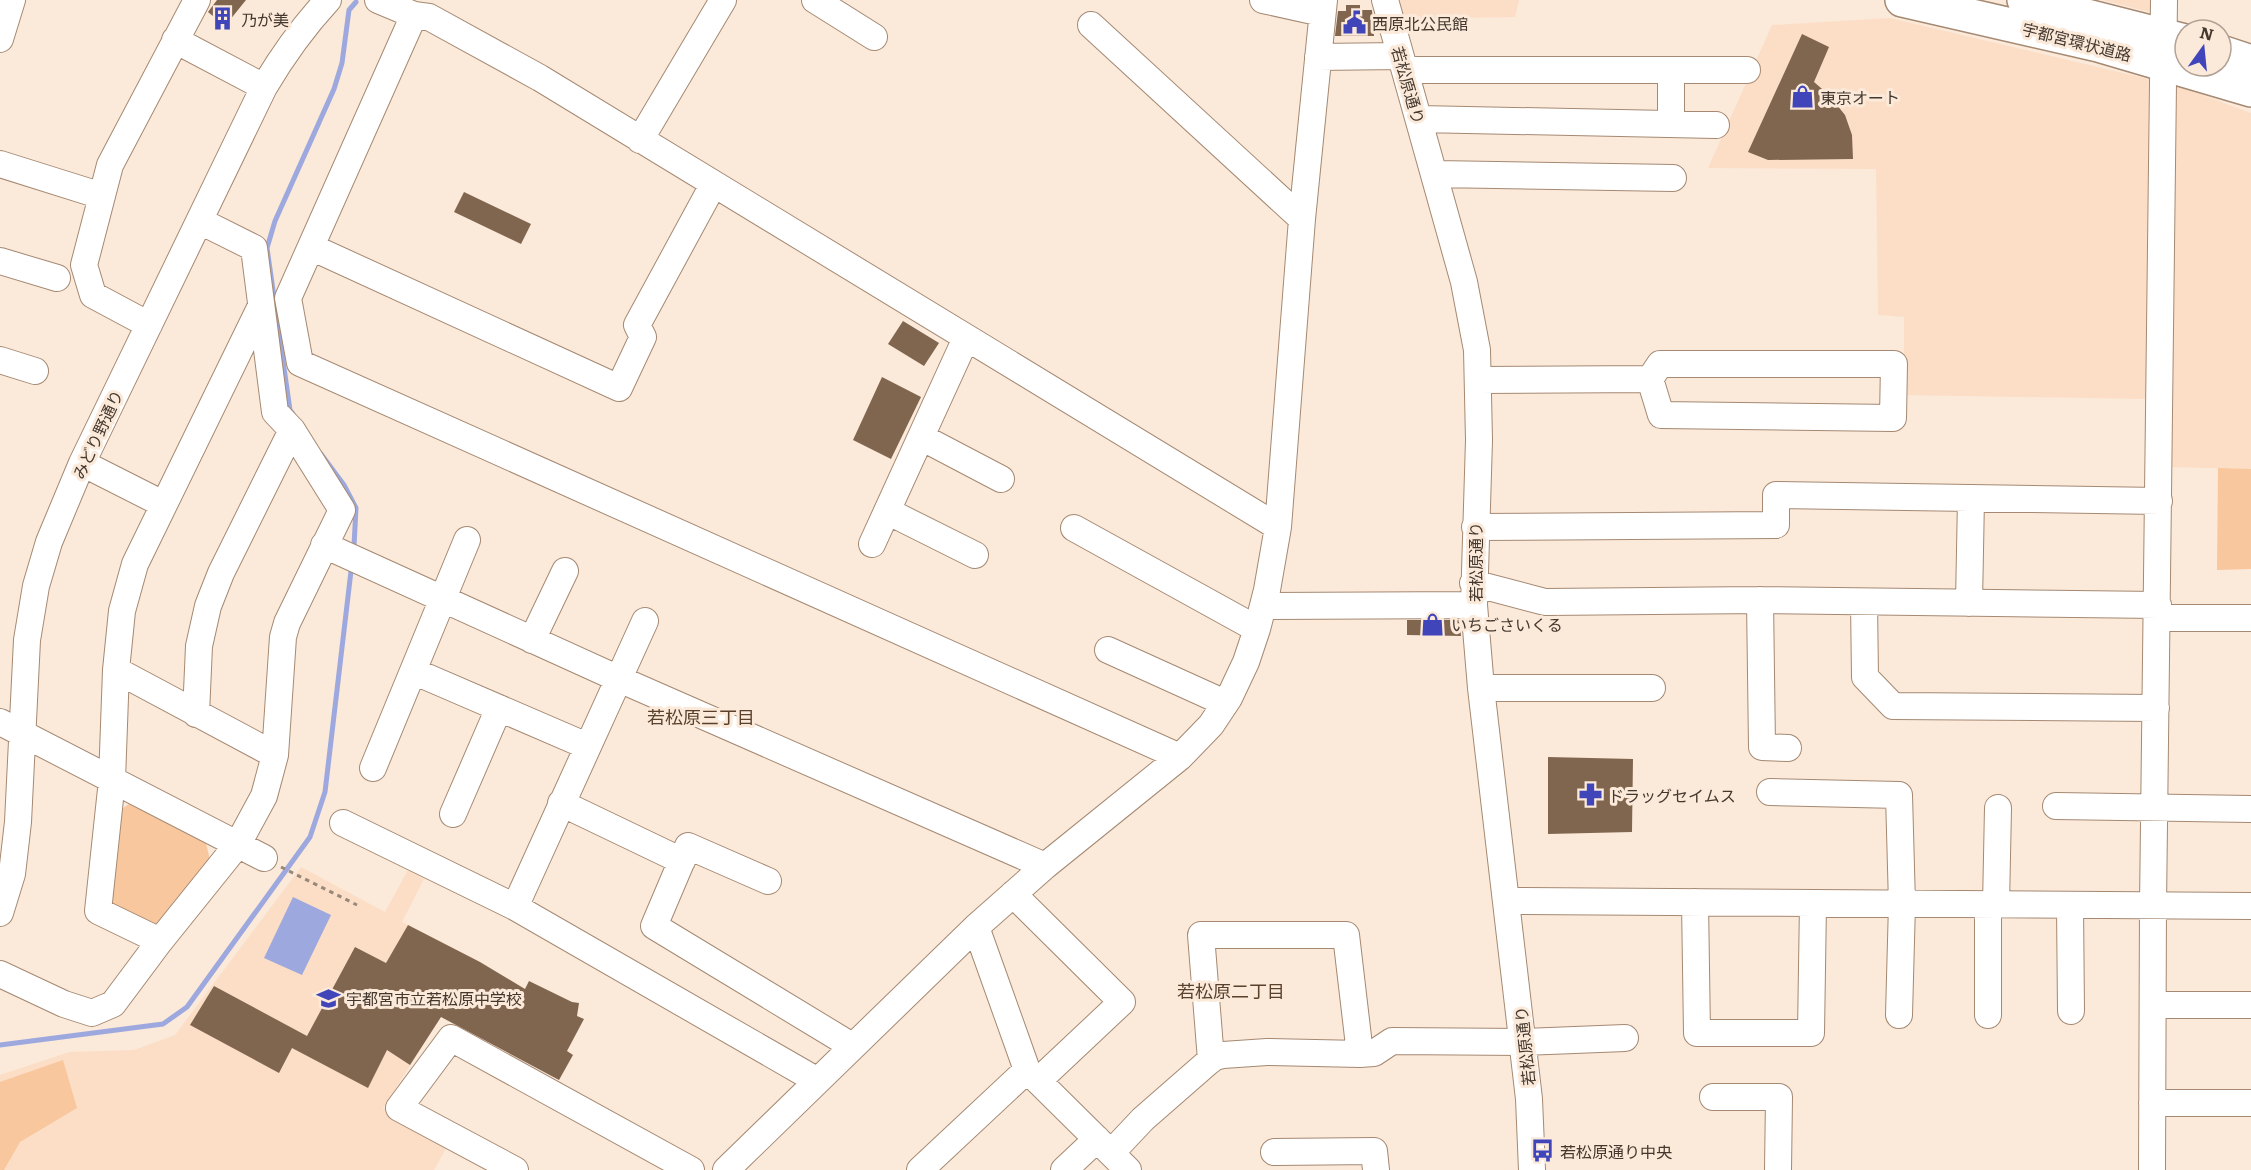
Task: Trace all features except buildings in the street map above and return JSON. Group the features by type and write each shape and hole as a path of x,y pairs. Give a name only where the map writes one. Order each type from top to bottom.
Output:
{"highway":[{"name":"宇都宮環状道路","path":"1902,0 2098,45 2171,47"},
{"name":"宇都宮環状道路","path":"2024,0 2171,47 2251,90"},
{"path":"2233,56 2251,62"}],"street":[{"path":"0,39 12,0"},
{"path":"149,325 93,295 84,265 110,165 197,0"},
{"name":"みどり野通り","path":"0,913 12,874 18,822 27,640 36,586 49,542 82,463 264,87 306,23 328,0"},
{"path":"378,0 414,15 429,17 540,78 712,185 1278,527"},
{"path":"640,140 723,0"},
{"path":"815,0 874,37"},
{"path":"726,1170 816,1080 976,927 1045,866 1180,757 1211,725 1225,704 1246,662 1260,617 1278,527 1302,219 1323,7 1263,0"},
{"name":"若松原通り","path":"1385,0 1436,174 1464,282 1477,350 1479,380 1474,594 1481,688 1508,901 1529,1100 1532,1170"},
{"path":"2152,1170 2159,501 2171,47 2164,0"},
{"path":"414,15 288,298 300,363 1180,757"},
{"path":"1091,25 1302,219"},
{"path":"175,40 264,87"},
{"path":"1318,57 1403,63 1747,70"},
{"path":"1671,70 1671,124"},
{"path":"1419,119 1716,125"},
{"path":"0,164 102,196"},
{"path":"1436,174 1673,178"},
{"path":"311,247 619,388 643,337 637,325 712,185"},
{"path":"0,974 64,1004 92,1013 114,1004 160,941 238,844 264,796 275,754 283,637 287,623 342,510 292,430 275,412 254,248 200,221"},
{"path":"0,261 57,278"},
{"path":"160,941 98,911 112,780 116,670 122,611 135,564 260,308"},
{"path":"872,544 966,338"},
{"path":"0,360 35,371"},
{"path":"1660,364 1894,364 1893,418 1661,416 1650,379 1660,364"},
{"path":"1479,380 1650,379"},
{"path":"196,714 199,646 208,606 221,573 292,430"},
{"path":"921,437 1000,479"},
{"path":"82,463 163,504"},
{"path":"1475,527 1776,525 1776,495 2159,501"},
{"path":"1969,603 1971,498"},
{"path":"887,511 975,555"},
{"path":"1074,528 1260,617 1474,594 1545,602 1760,600 1969,603 2251,618"},
{"path":"373,768 468,540"},
{"path":"324,545 619,679 1045,866"},
{"path":"532,640 565,570"},
{"path":"1760,600 1762,747 1788,748"},
{"path":"1864,602 1865,677 1893,706 2156,708"},
{"path":"515,907 645,621"},
{"path":"1108,650 1225,704"},
{"path":"116,670 275,754"},
{"path":"413,670 587,746"},
{"path":"1481,688 1652,688"},
{"path":"453,814 499,708"},
{"path":"0,722 270,861"},
{"path":"1770,792 1899,795 1902,904 1899,1016"},
{"path":"561,803 682,861"},
{"path":"2056,806 2251,809"},
{"path":"1988,1016 1998,808"},
{"path":"343,823 515,907 816,1080"},
{"path":"768,881 688,846 654,926 852,1046"},
{"path":"920,1170 1122,1002 1013,894"},
{"path":"1508,901 2251,906"},
{"path":"1695,902 1697,1033 1812,1033 1813,903"},
{"path":"2070,906 2071,1011"},
{"path":"976,927 1033,1075 1112,1154"},
{"path":"1211,1060 1202,935 1346,936 1360,1054"},
{"path":"2153,1005 2251,1005"},
{"path":"515,1170 399,1108 451,1038 691,1170"},
{"path":"1064,1170 1112,1154 1143,1119 1211,1060 1223,1055 1374,1053 1392,1041 1523,1042 1625,1038"},
{"path":"1713,1097 1779,1097 1778,1170"},
{"path":"2152,1103 2251,1103"},
{"path":"1274,1152 1374,1151 1376,1170"}],"path":[{"path":"270,861 357,905"}],"shaded area":[{"path":"1397,0 1519,0 1515,17 1402,19"},
{"path":"2102,0 2154,0 2154,13"},
{"path":"1890,18 2178,86 2251,113 2251,469 2169,467 2150,171 2146,399 1904,395 1904,317 1878,315 1876,169 1708,168 1772,25"},
{"path":"2218,468 2251,469 2251,569 2217,570"},
{"path":"129,804 206,843 210,860 158,932 106,905 120,810"},
{"name":"宇都宮市立若松原中学校","path":"301,867 385,912 408,870 424,879 402,922 477,961 383,1108 448,1145 434,1170 0,1170 0,1075 69,1052 134,1050 175,1035"},
{"path":"63,1060 77,1108 20,1142 4,1170 0,1170 0,1082"}],"water":[{"path":"293,897 331,915 302,975 264,958"}],"waterway":[{"path":"293,414 290,410 267,248 275,221 334,89 342,63 349,10 356,2"},
{"path":"321,454 344,485 356,508 354,546"},
{"path":"0,1045 163,1024 187,1007 310,837 325,792 351,571"}],"place":[{"name":"乃が美","path":"223,19"},
{"name":"西原北公民館","path":"1354,23"},
{"name":"東京オート","path":"1802,97"},
{"name":"いちごさいくる","path":"1433,624"},
{"name":"ドラッグセイムス","path":"1590,795"},
{"name":"宇都宮市立若松原中学校","path":"328,998"},
{"name":"若松原通り中央","path":"1542,1151"}],"district":[{"name":"若松原三丁目","path":"701,716"},
{"name":"若松原二丁目","path":"1231,990"}]}
